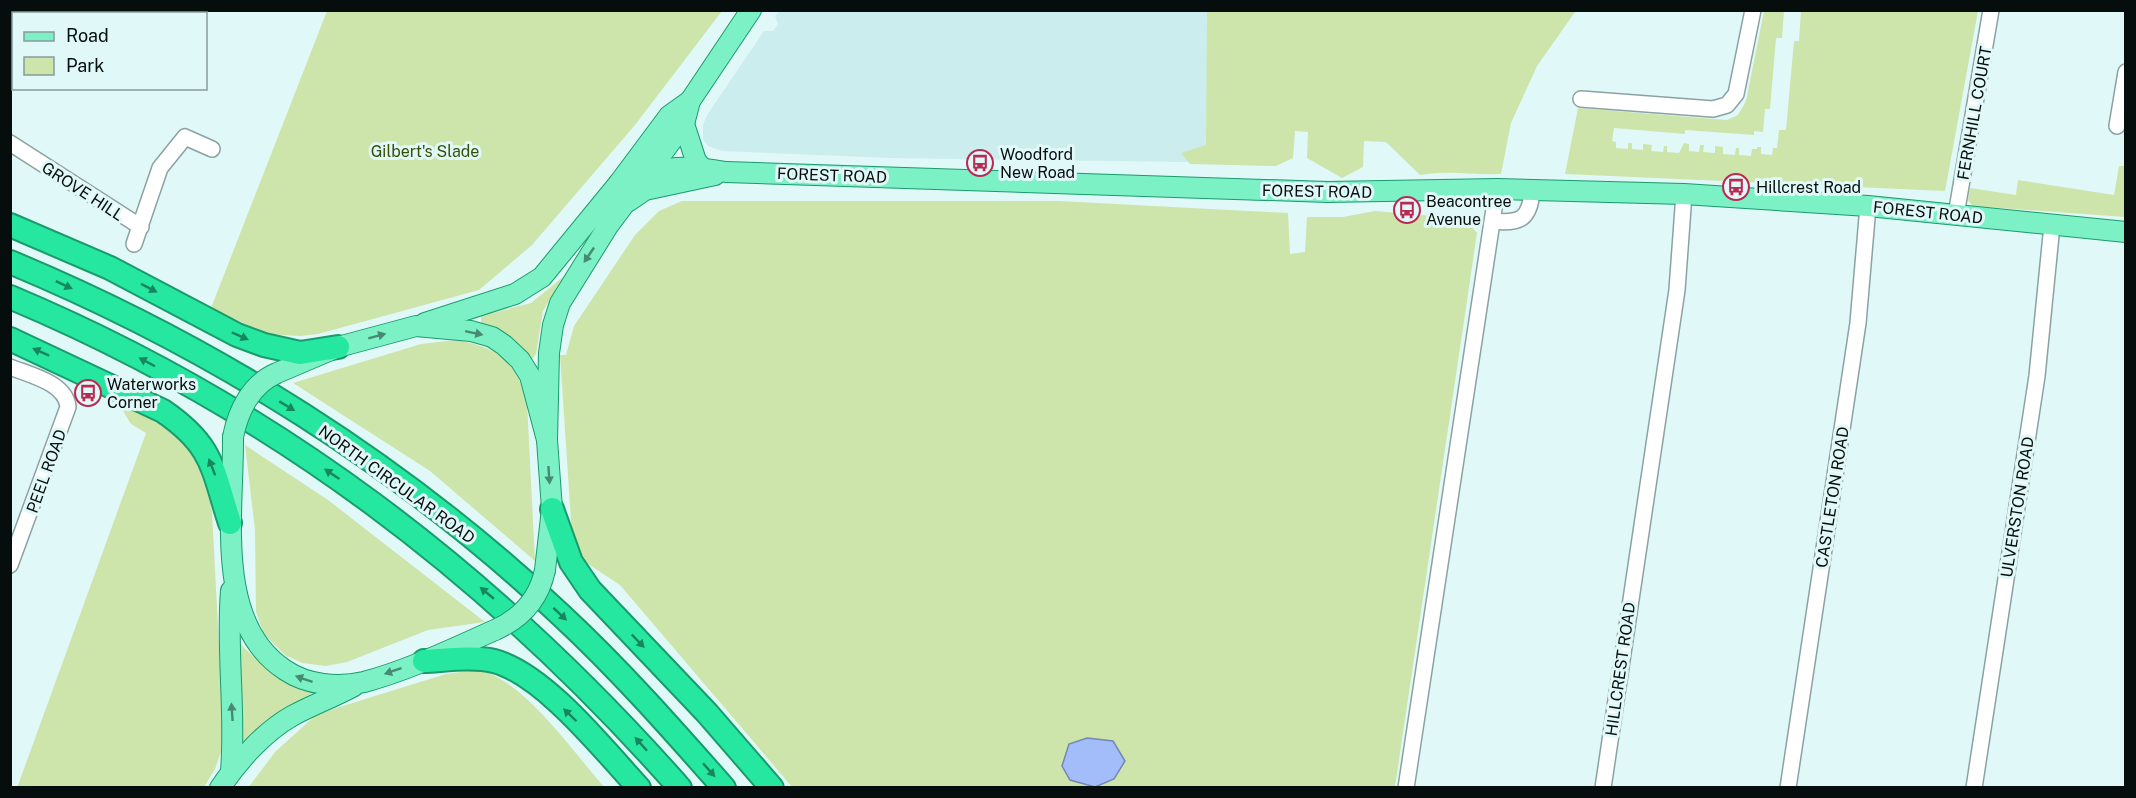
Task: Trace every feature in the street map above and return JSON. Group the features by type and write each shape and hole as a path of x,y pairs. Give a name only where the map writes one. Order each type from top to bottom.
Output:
{"highway":[{"path":"10,225 110,268 237,335 264,345 300,353 338,347"},
{"name":"NORTH CIRCULAR ROAD","path":"10,262 141,321 297,412 448,518 563,616 656,711 724,788"},
{"name":"NORTH CIRCULAR ROAD","path":"10,297 125,350 203,392 280,438 356,490 428,544 505,609 573,672 680,788"},
{"path":"10,339 153,406 180,423 196,437 211,460 230,523"},
{"path":"552,509 571,562 590,590 707,713 772,788"},
{"path":"424,661 491,660 528,679 572,717 639,788"}],"main road":[{"path":"220,788 231,771 270,732 291,716 362,682 424,661 495,630 513,621 528,607 539,590 545,570 552,509 547,440 549,356 553,325 560,303 622,206 684,124 690,101 751,10"},
{"path":"362,682 338,684 307,681 292,675 267,656 257,645 243,617 237,596 230,523 233,437 238,417 248,398 262,382 277,373 338,347 485,305 530,287 553,266 669,116 690,101"},
{"path":"684,124 693,154 702,168"},
{"name":"FOREST ROAD","path":"619,183 680,166 726,172 1328,192 1497,189 1684,194 1868,206 2126,232"},
{"path":"622,206 645,190 726,172"},
{"path":"416,326 474,332 492,337 509,349 520,360 530,376 547,440"},
{"path":"231,771 234,736 228,652 233,562"}],"street":[{"path":"1581,99 1713,109 1727,105 1736,94 1753,10"},
{"name":"FERNHILL COURT","path":"1956,215 1991,10"},
{"path":"2117,126 2126,72"},
{"path":"141,227 160,168 185,137 212,149"},
{"name":"GROVE HILL","path":"10,143 141,227 134,244"},
{"path":"1406,788 1497,189"},
{"path":"1493,221 1514,222 1522,219 1530,209 1532,191"},
{"name":"HILLCREST ROAD","path":"1603,788 1677,290 1684,194"},
{"name":"CASTLETON ROAD","path":"1788,788 1858,323 1868,206"},
{"name":"ULVERSTON ROAD","path":"1974,788 2035,388 2052,225"},
{"name":"PEEL ROAD","path":"10,367 59,389 67,398 68,410 10,565"}],"shaded area":[{"path":"779,11 1255,11 1252,163 890,158 722,151 708,146 703,140 703,125 707,115 764,31 773,31 778,24 775,16"}],"green space":[{"path":"1207,10 1581,11 1575,12 1537,66 1511,123 1501,174 1420,175 1386,142 1364,141 1363,167 1342,178 1307,158 1308,132 1295,131 1293,158 1276,166 1190,164 1181,153 1206,145"},
{"name":"Gilbert's Slade","path":"327,11 722,11 635,125 532,245 479,290 318,334 300,336 267,334 211,308"},
{"path":"1764,11 1784,11 1782,38 1776,38 1770,109 1765,109 1763,132 1754,131 1754,135 1685,130 1685,134 1614,128 1612,141 1616,142 1616,148 1628,149 1628,143 1632,143 1632,149 1643,150 1643,144 1652,145 1651,151 1663,152 1664,146 1667,146 1667,152 1679,153 1684,143 1689,144 1689,151 1699,152 1700,145 1704,145 1703,152 1715,153 1715,146 1723,147 1723,154 1735,155 1736,148 1739,148 1739,155 1751,156 1752,149 1761,147 1761,154 1772,155 1773,148 1777,148 1779,130 1786,130 1794,41 1799,41 1801,11 1978,11 1945,191 1565,174 1578,108 1727,120 1738,115 1746,101"},
{"path":"2119,166 2125,166 2125,217 1973,206 1968,200 1970,188 2016,195 2018,180 2114,195"},
{"path":"682,201 1059,201 1288,213 1290,254 1305,252 1307,217 1343,217 1375,211 1455,218 1470,225 1477,233 1395,787 1095,787 1114,779 1070,780 1094,787 792,787 620,585 579,558 572,535 560,355 566,355 574,326 635,235 659,211"},
{"path":"563,277 543,311 536,354 532,359 497,331 481,323 481,316 531,303"},
{"path":"457,340 484,347 503,358 511,366 523,388 527,403 535,561 430,471 293,383 421,344"},
{"path":"120,406 151,416 164,423 175,433 193,456 205,484 212,512 224,743 215,769 204,787 17,788 146,433 131,424"},
{"path":"245,445 328,500 485,622 428,630 347,662 326,666 302,663 285,655 264,634 256,612 255,530"},
{"path":"240,644 277,678 307,689 311,694 275,715 245,742 242,739 237,645"},
{"path":"476,670 493,675 528,700 604,787 248,788 275,752 317,714 446,674"}],"water":[{"path":"1087,738 1113,741 1125,761 1114,779 1095,787 1070,780 1062,766 1069,744"}],"place":[{"name":"Woodford New Road","path":"980,163"},
{"name":"Hillcrest Road","path":"1736,187"},
{"name":"Beacontree Avenue","path":"1407,210"},
{"name":"Waterworks Corner","path":"88,393"}]}
